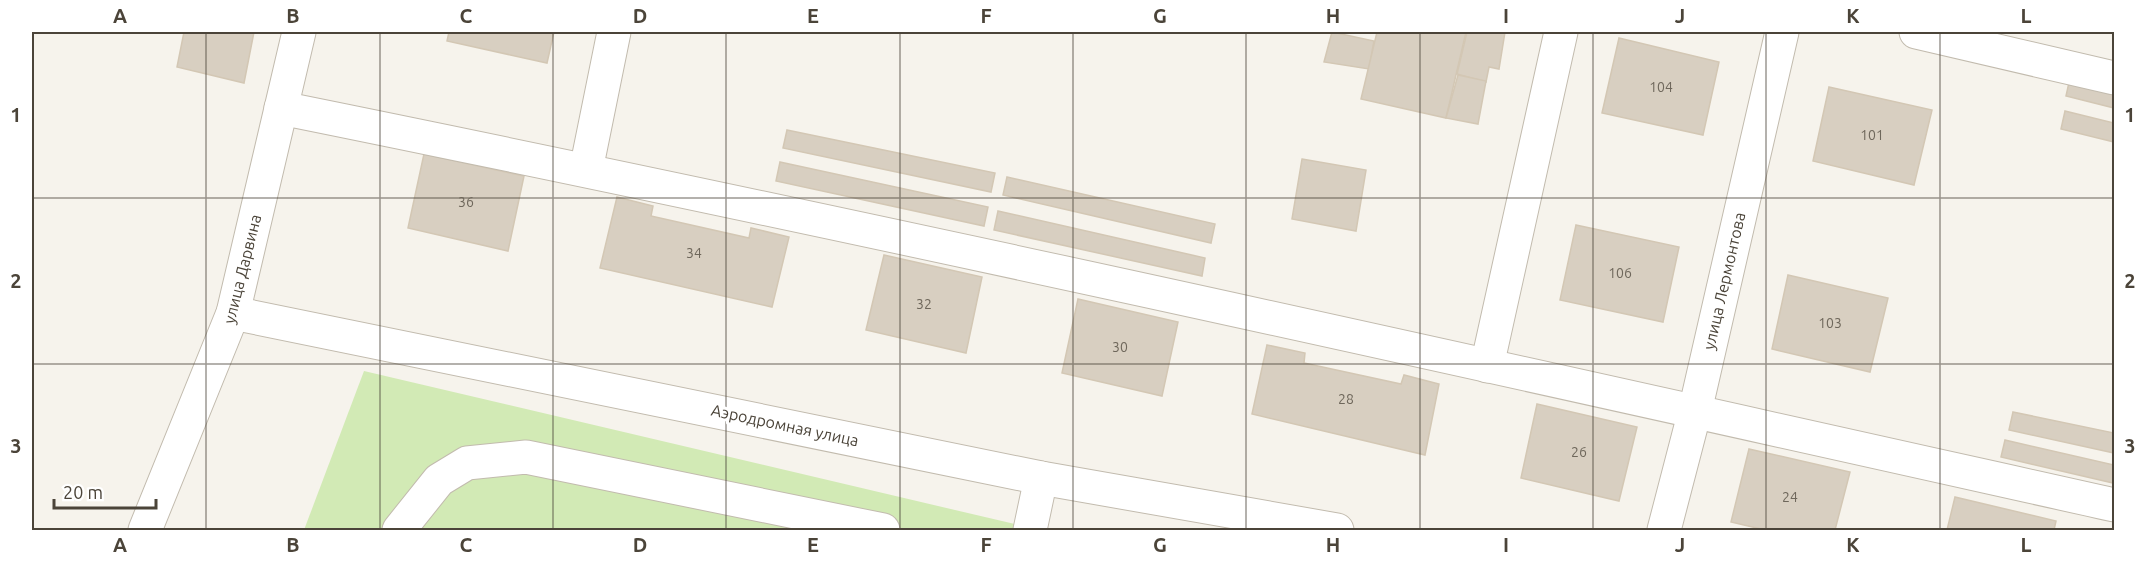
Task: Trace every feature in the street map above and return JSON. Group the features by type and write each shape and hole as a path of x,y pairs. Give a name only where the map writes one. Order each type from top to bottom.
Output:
{"street":[{"name":"улица Дарвина","path":"145,531 233,313 299,32"},
{"path":"586,170 614,32"},
{"path":"1487,366 1561,32"},
{"name":"улица Лермонтова","path":"1664,531 1695,411 1782,32"},
{"path":"1916,32 2115,78"},
{"path":"281,108 586,170 1695,411 2115,505"},
{"name":"Аэродромная улица","path":"233,313 1041,478 1337,531"},
{"path":"399,531 439,480 467,463 526,457 883,531"},
{"path":"1030,531 1041,478"}],"green space":[{"path":"364,371 1040,530 304,530"}],"building":[{"path":"184,32 254,32 244,83 177,67"},
{"path":"449,32 554,32 547,63 447,41"},
{"path":"1332,32 1374,41 1369,69 1324,62"},
{"path":"1377,32 1466,32 1446,118 1361,99"},
{"path":"1467,32 1505,32 1499,69 1489,67 1486,82 1457,74"},
{"path":"1619,38 1719,62 1703,135 1602,113"},
{"path":"1458,75 1486,81 1478,124 1446,118"},
{"path":"2070,78 2114,90 2114,108 2066,96"},
{"path":"1829,87 1932,110 1914,185 1813,161"},
{"path":"2065,111 2114,123 2114,142 2061,129"},
{"path":"787,130 995,173 991,192 783,148"},
{"path":"424,154 524,176 508,251 408,228"},
{"path":"1302,159 1366,170 1356,231 1292,219"},
{"path":"780,162 988,207 984,226 776,181"},
{"path":"1007,177 1215,224 1211,243 1003,195"},
{"path":"617,197 653,206 651,216 749,238 751,228 789,237 772,307 600,268"},
{"path":"998,211 1205,258 1202,276 994,230"},
{"path":"1576,225 1679,247 1663,322 1560,300"},
{"path":"884,255 982,277 966,353 866,330"},
{"path":"1788,275 1888,298 1870,372 1772,349"},
{"path":"1078,299 1178,322 1162,396 1062,373"},
{"path":"1267,345 1305,353 1304,363 1401,384 1404,375 1439,384 1425,455 1252,414"},
{"path":"1537,404 1637,427 1619,501 1521,478"},
{"path":"2013,412 2114,433 2114,453 2009,430"},
{"path":"2005,440 2114,465 2113,483 2001,457"},
{"path":"1749,449 1850,472 1835,530 1765,530 1731,522"},
{"path":"1955,497 2056,521 2054,530 1947,530"}]}
